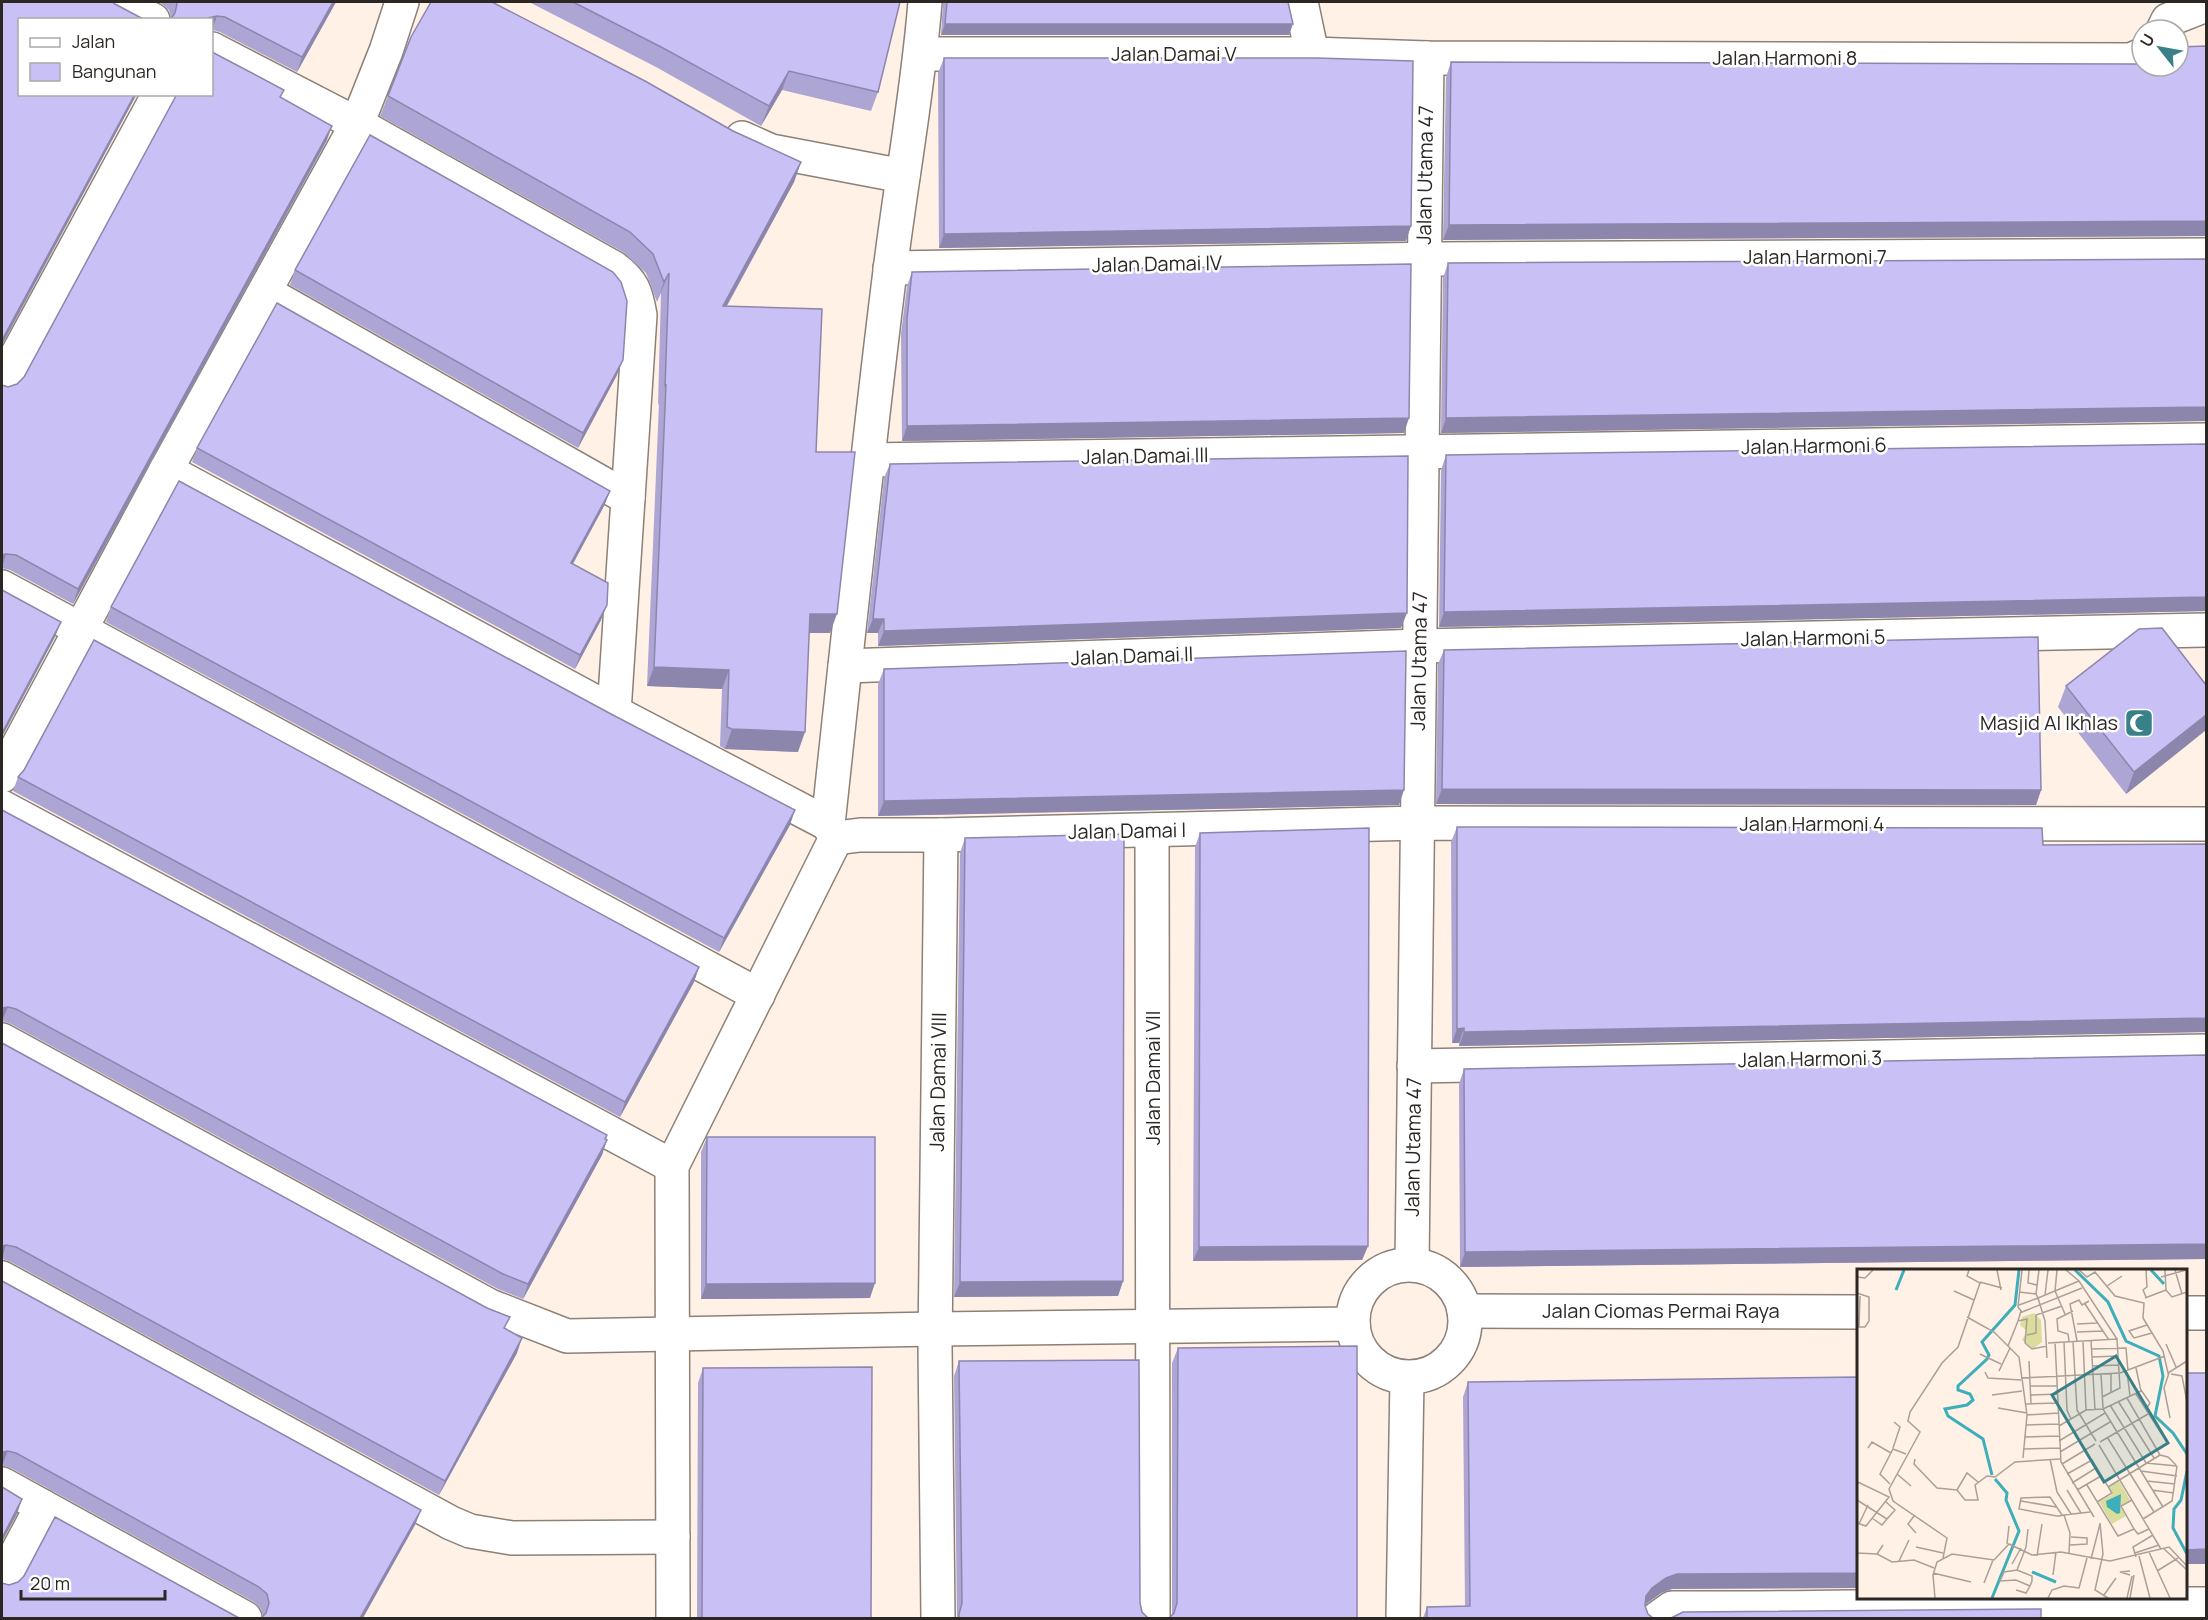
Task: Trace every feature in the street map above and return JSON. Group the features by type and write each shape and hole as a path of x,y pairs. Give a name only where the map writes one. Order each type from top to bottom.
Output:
{"street":[{"path":"117,2 149,18"},
{"path":"2,776 166,470 357,124 386,51 402,2"},
{"path":"673,1618 672,1166 758,995 832,831 845,666 867,460 890,268 921,54 925,2"},
{"path":"1301,2 1312,54"},
{"path":"2179,18 2206,5"},
{"path":"213,50 357,124 614,268 627,278 636,293 640,315 614,712"},
{"name":"Jalan Damai V","path":"921,54 1312,54 1427,58"},
{"name":"Jalan Harmoni 8","path":"1427,58 2130,60"},
{"name":"Jalan Utama 47","path":"1412,1264 1427,58"},
{"path":"2,383 158,96"},
{"path":"716,123 771,151 903,176"},
{"name":"Jalan Harmoni 7","path":"1424,259 2206,255"},
{"name":"Jalan Damai IV","path":"890,268 1424,259"},
{"path":"265,292 628,498"},
{"name":"Jalan Harmoni 6","path":"1422,452 2206,440"},
{"name":"Jalan Damai III","path":"867,460 1422,452"},
{"path":"166,470 832,831"},
{"path":"2,587 758,995"},
{"name":"Jalan Harmoni 5","path":"1419,646 2206,630"},
{"name":"Jalan Damai II","path":"845,666 1419,646"},
{"path":"2,807 672,1166"},
{"name":"Jalan Harmoni 4","path":"1418,823 2206,825"},
{"name":"Jalan Damai I","path":"832,831 860,834 941,835 1418,823"},
{"name":"Jalan Damai VII","path":"1152,831 1153,1618"},
{"name":"Jalan Damai VIII","path":"938,1618 936,1329 941,835"},
{"path":"2,1040 490,1306 567,1336 1353,1324"},
{"name":"Jalan Harmoni 3","path":"1414,1066 2206,1051"},
{"path":"1412,1264 1430,1268 1446,1278 1459,1292 1464,1311 1465,1328 1461,1344 1439,1370 1423,1376 1407,1378 1390,1375 1369,1361 1356,1341 1353,1324 1355,1305 1363,1288 1376,1275 1393,1267 1412,1264"},
{"path":"2,1278 451,1523 470,1531 512,1538 673,1537"},
{"name":"Jalan Ciomas Permai Raya","path":"1464,1311 1857,1312"},
{"path":"2187,1313 2206,1313"},
{"path":"1403,1618 1407,1378"},
{"path":"2,1484 42,1506 205,1609 245,1618"},
{"path":"2,1581 42,1506"},
{"path":"1658,1618 1672,1608 1855,1613 2065,1611 2206,1604"}],"building":[{"path":"2,2 112,2 141,18 18,18 18,96 134,96 2,340"},
{"path":"176,2 333,2 302,57 225,17 171,18"},
{"path":"431,2 492,2 645,81 733,131 801,162 723,306 822,309 816,452 855,452 837,614 810,614 805,732 727,727 729,670 654,667 669,273 664,282 653,254 630,232 388,96 411,37"},
{"path":"573,2 900,2 878,92 789,71 769,106"},
{"path":"947,2 1288,2 1293,24 945,24"},
{"path":"2206,46 2206,221 1449,225 1451,62 2130,64 2130,78 2190,78 2190,47"},
{"path":"213,53 284,90 280,97 332,126 78,589 16,555 2,555 2,385 8,387 17,384 24,377 176,96 213,96"},
{"path":"944,58 1317,58 1413,61 1411,226 944,234"},
{"path":"370,135 613,272 621,282 627,301 623,360 583,433 295,270"},
{"path":"2206,259 2206,407 1446,418 1448,263"},
{"path":"1411,264 1409,418 907,426 907,319 912,272"},
{"path":"277,303 610,491 571,563 608,583 607,605 580,655 197,448"},
{"path":"2206,444 2206,597 1444,612 1446,455"},
{"path":"1408,456 1407,613 884,631 884,619 873,619 890,464"},
{"path":"179,481 611,714 795,810 724,938 111,607"},
{"path":"2,590 61,622 2,733"},
{"name":"Masjid Al Ikhlas","path":"2162,628 2206,685 2206,715 2134,772 2066,686 2139,629"},
{"path":"2038,637 2041,790 1442,789 1444,650"},
{"path":"94,640 699,967 625,1102 18,777 24,770"},
{"path":"1406,651 1404,790 884,801 884,669"},
{"path":"2,810 607,1135 605,1139 607,1140 528,1284 503,1274 16,1009 2,1008"},
{"path":"1457,827 2042,828 2043,845 2206,844 2206,1018 1464,1032 1464,1028 1457,1029"},
{"path":"1369,828 1368,1246 1199,1247 1200,833"},
{"path":"1124,834 1123,1281 960,1282 965,838"},
{"path":"2,1043 487,1308 510,1317 504,1328 522,1338 445,1481 16,1247 2,1246"},
{"path":"2206,1055 2206,1244 1465,1252 1464,1069"},
{"path":"707,1137 875,1137 875,1283 706,1284"},
{"path":"2,1281 421,1510 360,1618 261,1618 266,1613 269,1603 267,1594 259,1587 16,1453 2,1452"},
{"path":"1357,1346 1357,1618 1169,1618 1174,1613 1177,1603 1178,1348"},
{"path":"1139,1360 1140,1603 1142,1612 1148,1618 959,1618 962,1603 959,1361"},
{"path":"872,1367 871,1618 702,1618 703,1368"},
{"path":"2187,1373 2206,1373 2206,1549 2187,1550"},
{"path":"1857,1377 1857,1573 1677,1574 1666,1578 1652,1588 1646,1596 1645,1606 1648,1614 1653,1618 1427,1618 1427,1607 1470,1606 1468,1382"},
{"path":"2,1487 22,1499 2,1538"},
{"path":"55,1517 239,1618 2,1618 2,1583 9,1585 18,1582 24,1576"},
{"path":"2041,1609 2041,1618 1671,1618 1683,1612"}],"place":[{"name":"Masjid Al Ikhlas","path":"2139,723"}]}
